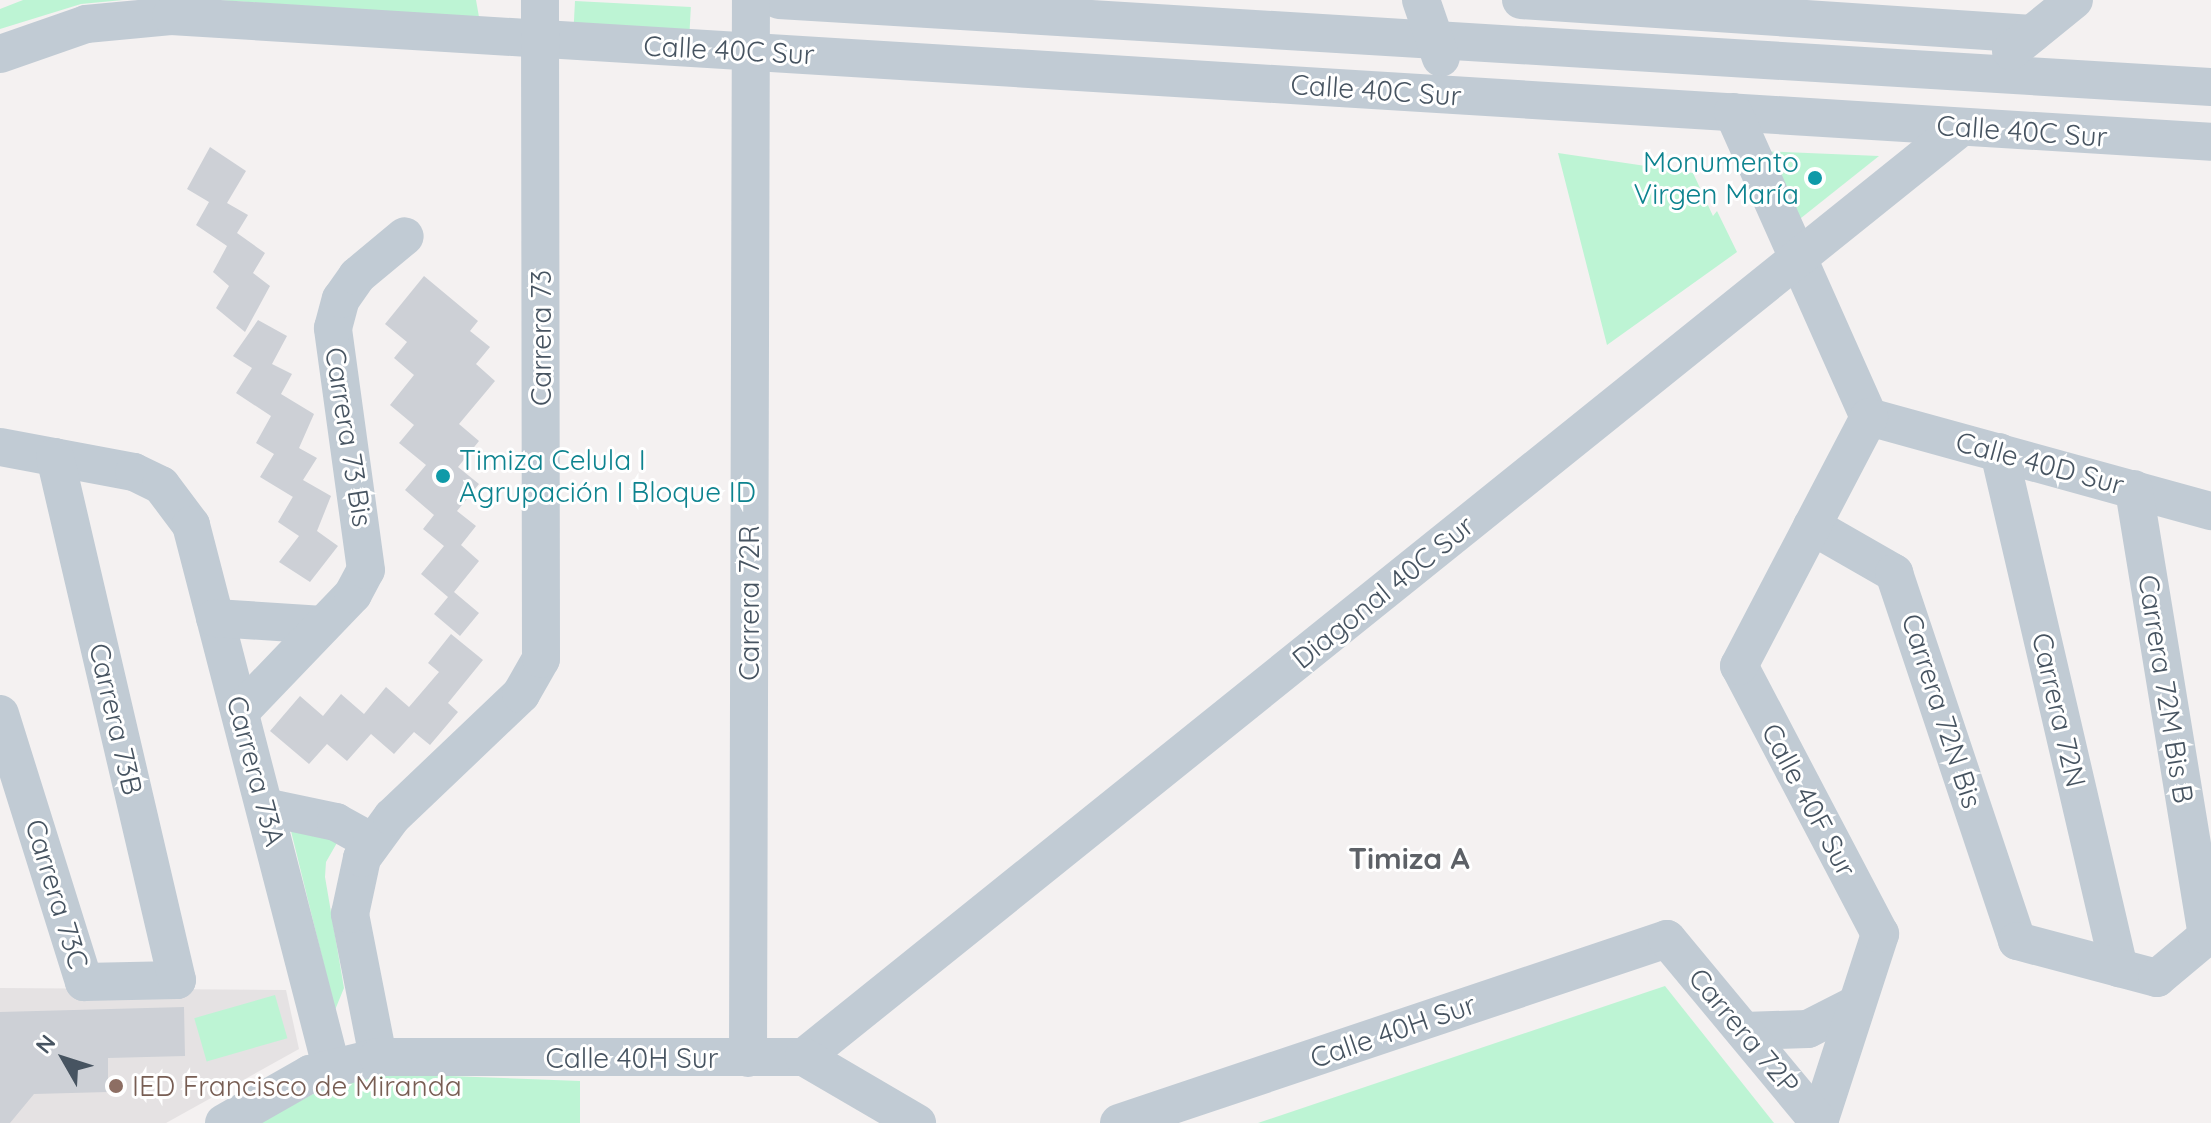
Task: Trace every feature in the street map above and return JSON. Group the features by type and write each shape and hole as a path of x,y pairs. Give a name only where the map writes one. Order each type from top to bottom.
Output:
{"street":[{"name":"Carrera 73","path":"372,842 535,676 542,642 540,0"},
{"path":"751,0 751,51"},
{"name":"Calle 40C Sur","path":"779,0 2203,86"},
{"path":"1421,0 1454,95"},
{"path":"1536,1 1960,16 2032,34"},
{"path":"1984,73 2072,1"},
{"path":"0,54 86,24 171,16 540,38"},
{"name":"Calle 40C Sur","path":"540,38 2201,142"},
{"name":"Carrera 72R","path":"748,1058 751,51"},
{"path":"2201,142 2203,86"},
{"path":"1733,112 1869,417 1812,526"},
{"name":"Diagonal 40C Sur","path":"804,1057 1961,127"},
{"name":"Carrera 73 Bis","path":"323,625 353,594 366,570 333,328 341,299 357,276 405,236"},
{"name":"Calle 40D Sur","path":"1869,417 2211,511"},
{"path":"0,447 55,457"},
{"name":"Carrera 72N","path":"1999,452 2119,968"},
{"name":"Carrera 73A","path":"55,457 134,472 161,485 191,525 331,1066"},
{"name":"Carrera 73B","path":"55,457 177,980 84,982"},
{"name":"Carrera 72M Bis B","path":"2119,968 2157,978 2207,936 2134,489"},
{"name":"Calle 40F Sur","path":"1812,526 1739,666 1880,934 1855,1005"},
{"name":"Carrera 72N Bis","path":"1812,526 1894,573 2017,941 2119,968"},
{"path":"215,618 323,625"},
{"path":"240,712 323,625"},
{"name":"Carrera 73C","path":"0,714 84,982"},
{"path":"265,807 336,822 372,842 355,877 350,914 378,1057"},
{"name":"Calle 40H Sur","path":"1119,1123 1667,939"},
{"name":"Carrera 72P","path":"1667,939 1820,1123"},
{"path":"1744,1031 1808,1029 1855,1005"},
{"path":"1820,1123 1855,1005"},
{"name":"Calle 40H Sur","path":"224,1123 331,1066 378,1057 804,1057"},
{"path":"804,1057 917,1123"}],"shaded area":[{"name":"IED Francisco de Miranda","path":"0,988 286,990 299,1049 166,1123 0,1123"}],"green space":[{"path":"23,0 123,0 81,4 0,29 0,9"},
{"path":"216,0 476,0 479,17"},
{"path":"575,1 691,7 690,32 574,26"},
{"path":"1758,151 1879,156 1796,222"},
{"path":"1558,153 1693,173 1713,216 1717,211 1737,252 1607,345"},
{"path":"290,827 338,841 326,862 325,877 344,988 335,1010"},
{"path":"1665,986 1774,1123 1258,1123"},
{"path":"275,995 287,1038 207,1061 194,1018"},
{"path":"396,1074 580,1081 580,1123 259,1123 315,1093 354,1079"}],"building":[{"path":"210,147 246,171 227,203 248,215 237,233 265,253 253,273 270,286 245,332 216,308 229,286 213,272 227,246 196,225 209,202 187,189"},
{"name":"Timiza Celula I Agrupación I Bloque ID","path":"424,276 478,321 470,331 490,347 476,364 495,381 459,424 479,441 458,467 479,484 457,511 476,526 461,545 479,561 454,592 479,613 460,636 434,614 448,597 421,574 444,546 423,529 434,515 405,490 426,465 399,443 414,425 390,405 414,375 394,358 407,342 385,324"},
{"path":"258,320 287,336 272,364 292,374 281,394 314,414 299,448 317,458 303,480 331,496 317,531 338,546 310,582 279,562 299,536 278,522 293,497 260,477 274,454 256,443 271,416 236,393 252,368 233,356"},
{"path":"451,634 483,660 448,703 458,712 430,745 414,732 394,754 371,734 347,761 327,744 309,764 270,731 300,696 323,716 341,694 364,714 386,687 409,707 439,672 428,663"},
{"path":"184,1007 185,1056 108,1058 108,1092 34,1094 10,1123 0,1123 0,1012"}],"place":[{"name":"Monumento Virgen María","path":"1815,178"},
{"name":"Timiza Celula I Agrupación I Bloque ID","path":"443,476"},
{"name":"IED Francisco de Miranda","path":"116,1086"}],"district":[{"name":"Timiza A","path":"1409,858"}]}
